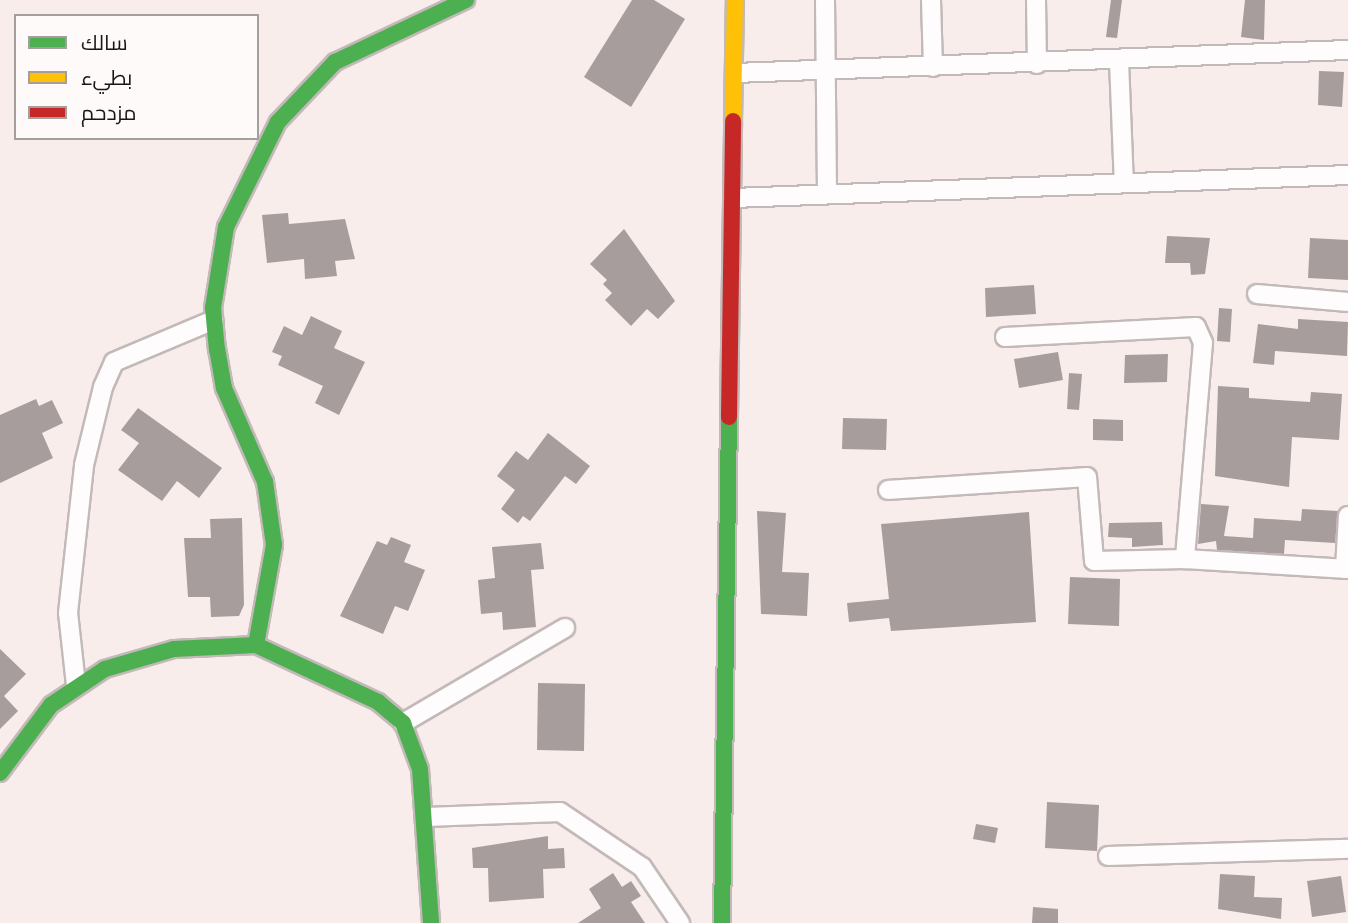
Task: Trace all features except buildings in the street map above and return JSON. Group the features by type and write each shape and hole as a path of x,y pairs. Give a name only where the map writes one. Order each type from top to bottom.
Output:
{"street":[{"path":"257,645 272,579 270,510 224,387 214,320 226,228 278,122 335,62 368,41 466,0"},
{"path":"722,923 736,0"},
{"path":"825,0 827,194"},
{"path":"931,0 933,66"},
{"path":"1036,0 1037,64"},
{"path":"735,73 1119,61 1348,50"},
{"path":"1119,61 1124,183"},
{"path":"733,198 1348,175"},
{"path":"1257,294 1348,302"},
{"path":"76,685 68,613 84,466 103,387 114,362 214,320"},
{"path":"1005,337 1189,326 1203,334 1185,559"},
{"path":"888,490 1087,477 1094,561 1185,559 1347,569 1348,516"},
{"path":"403,723 565,628"},
{"path":"0,773 29,729 76,685 104,669 174,649 257,645 378,702 403,723 420,769 426,817 431,923"},
{"path":"426,817 560,812 642,867 680,923"},
{"path":"1108,856 1348,849"}],"traffic: fast":[{"path":"256,645 274,545 265,482 224,388 217,350 213,308 226,227 278,122 335,62 466,0"},
{"path":"722,923 729,417"},
{"path":"0,773 51,705 105,669 174,649 256,645 378,702 403,723 420,769 431,923"}],"traffic: slow":[{"path":"733,121 735,0"}],"traffic: jam":[{"path":"729,417 733,121"}]}
